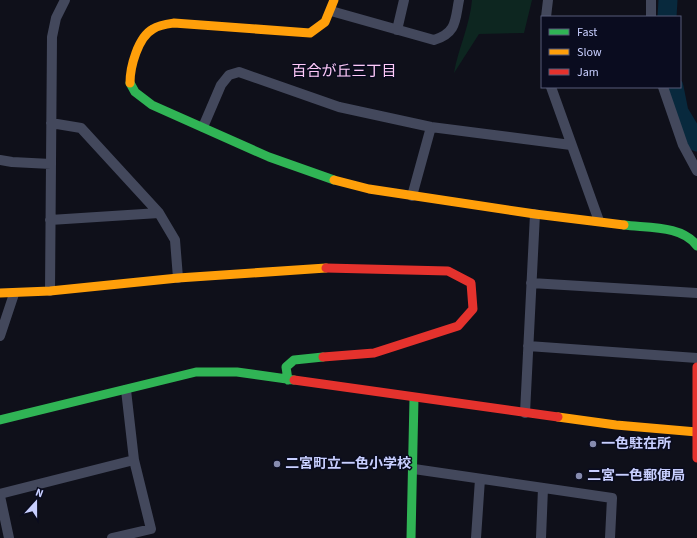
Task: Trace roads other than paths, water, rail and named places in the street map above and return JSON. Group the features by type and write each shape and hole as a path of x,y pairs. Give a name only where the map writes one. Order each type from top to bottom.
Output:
{"street":[{"path":"50,291 52,37 56,18 65,0"},
{"path":"334,0 331,11 325,22 310,33 174,23 158,26 149,31 143,39 134,62 130,78 130,86 135,93 152,105 269,157 322,178 369,189 412,196 535,214 674,231 684,234 696,241"},
{"path":"396,30 404,0"},
{"path":"331,11 434,40 446,36 453,28 459,0"},
{"path":"546,16 548,0"},
{"path":"651,0 651,16"},
{"path":"203,127 221,85 229,75 239,72 339,106 431,127 571,145"},
{"path":"551,88 599,221"},
{"path":"663,88 683,145 697,171"},
{"path":"51,123 81,128 159,213 175,240 178,278"},
{"path":"412,196 431,127"},
{"path":"0,160 51,164"},
{"path":"50,220 159,213"},
{"path":"525,413 535,214"},
{"path":"0,293 14,294 178,278 314,268 448,271 471,283 473,309 458,326 374,353 294,360 286,366 288,380"},
{"path":"531,283 697,293"},
{"path":"0,336 14,294"},
{"path":"528,346 697,358"},
{"path":"697,367 697,458"},
{"path":"0,420 196,372 237,372 414,398 616,425 696,432"},
{"path":"112,538 151,529 134,460 126,390"},
{"path":"411,538 414,469 414,398"},
{"path":"9,538 0,495 134,460"},
{"path":"414,469 612,498 610,538"},
{"path":"476,538 480,479"},
{"path":"542,538 543,488"}],"waterway":[{"path":"667,16 668,0"},
{"path":"674,88 679,112 697,142"}],"place":[{"name":"一色駐在所","path":"593,444"},
{"name":"二宮町立一色小学校","path":"277,464"},
{"name":"二宮一色郵便局","path":"579,476"}],"district":[{"name":"百合が丘三丁目","path":"344,71"}]}
